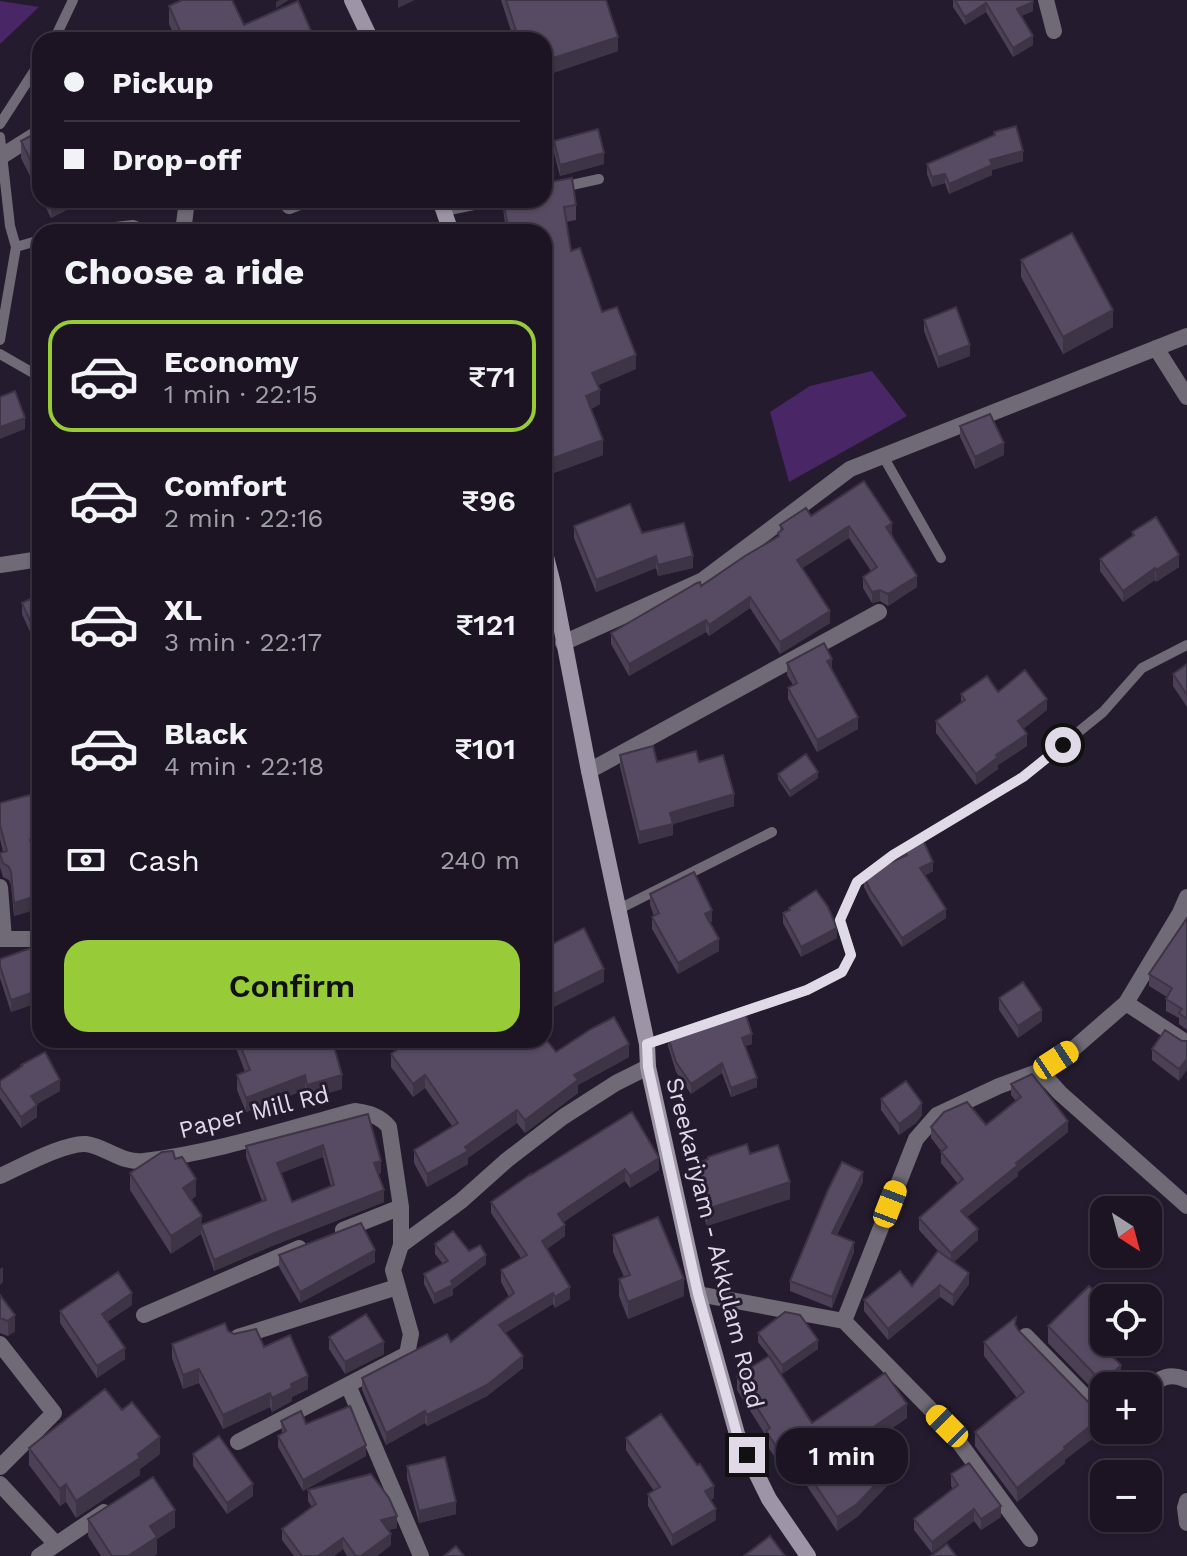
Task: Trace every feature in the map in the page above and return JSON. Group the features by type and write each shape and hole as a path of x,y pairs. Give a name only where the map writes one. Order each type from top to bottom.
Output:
{"main road":[{"path":"352,0 367,32"},
{"name":"Sreekariyam - Akkulam Road","path":"552,580 647,1044 648,1067 698,1294 737,1434 769,1499 808,1556"}],"street":[{"path":"1046,0 1054,31"},
{"path":"2,156 32,137"},
{"path":"563,643 703,580 850,469 1187,336"},
{"path":"1156,348 1187,397"},
{"path":"0,565 32,560"},
{"path":"589,771 879,612"},
{"path":"0,887 2,939 32,939"},
{"path":"844,1321 916,1139 937,1115 1040,1071 1072,1050 1126,1003 1187,897"},
{"path":"1126,1003 1187,1043"},
{"path":"401,1245 461,1201 507,1160 563,1117 616,1083 648,1067"},
{"path":"1040,1071 1060,1093 1187,1206"},
{"name":"Paper Mill Rd","path":"0,1176 70,1145 88,1144 114,1156 139,1162 178,1157 355,1111 368,1113 382,1119 389,1127 401,1207 401,1245 393,1270 397,1287"},
{"path":"144,1315 276,1256 401,1207"},
{"path":"236,1337 397,1287 411,1334 407,1354 238,1442"},
{"path":"698,1294 844,1321 947,1426 1030,1539"},
{"path":"1026,1336 1090,1402"},
{"path":"0,1344 54,1413 0,1467"},
{"path":"1162,1377 1171,1375 1187,1380"},
{"path":"348,1385 421,1556"},
{"path":"0,1484 56,1544"},
{"path":"1187,1501 1187,1523"},
{"path":"39,1556 118,1503"}],"lane":[{"path":"58,32 73,0"},
{"path":"0,124 32,74"},
{"path":"0,137 10,226 16,247 0,340"},
{"path":"552,189 599,179"},
{"path":"16,247 32,242"},
{"path":"0,354 32,372"},
{"path":"883,456 941,558"},
{"path":"647,1044 807,990 842,972 851,955 840,920 857,882 893,855 1023,777 1103,712 1142,668 1187,645"},
{"path":"619,909 772,832"}],"shaded area":[{"path":"0,1 39,7 0,44"},
{"path":"872,371 907,416 789,482 770,412 810,386"}],"building":[{"path":"182,0 232,0 244,25 298,1 312,32 180,32 169,6"},
{"path":"506,0 606,0 618,37 552,58 552,32 516,32"},
{"path":"955,0 1032,0 1017,9 1033,36 1013,48 986,3 965,17"},
{"path":"1016,126 1023,151 990,160 992,165 949,184 945,174 932,177 927,164 995,135 994,132"},
{"path":"598,129 604,153 560,165 554,141"},
{"path":"32,135 32,163 21,141"},
{"path":"572,178 576,205 564,207 571,251 580,248 602,312 617,307 636,355 592,373 600,390 586,396 603,440 552,459 552,224 508,224 504,208 552,208 552,182"},
{"path":"1072,233 1113,310 1063,337 1021,260"},
{"path":"956,307 970,345 938,357 924,320"},
{"path":"15,391 25,418 0,427 0,397"},
{"path":"990,414 1004,443 975,457 960,426"},
{"path":"864,481 892,523 886,527 917,576 888,594 880,590 872,592 863,577 877,567 849,526 797,560 830,611 780,642 750,597 709,625 706,620 629,664 611,633 697,583 700,582 701,586 779,536 783,529 780,525 806,508 811,516"},
{"path":"630,504 642,533 684,523 693,556 658,565 656,556 596,580 574,526"},
{"path":"1156,517 1179,555 1123,591 1100,559"},
{"path":"32,598 32,625 22,603"},
{"path":"824,643 832,659 827,661 858,717 817,740 788,688 797,683 787,663"},
{"path":"1187,664 1187,695 1173,674"},
{"path":"1025,670 1047,699 1018,721 1027,734 996,755 998,757 976,774 936,721 965,700 961,694 987,676 998,692"},
{"path":"653,746 657,762 696,751 699,762 723,755 734,794 670,813 673,824 639,832 620,755"},
{"path":"806,754 818,772 790,791 778,774"},
{"path":"32,794 32,897 14,903 11,872 0,854 7,851 0,825 0,803"},
{"path":"922,838 933,862 920,868 946,909 902,938 864,877 907,855 903,849"},
{"path":"694,872 712,910 705,914 719,939 678,963 652,917 659,913 650,894"},
{"path":"816,890 837,928 801,947 783,913"},
{"path":"1187,918 1187,1019 1179,1013 1182,1009 1166,999 1172,988 1149,974"},
{"path":"584,928 604,969 552,995 552,944"},
{"path":"32,948 32,993 11,1000 0,959"},
{"path":"1023,982 1042,1010 1018,1026 999,998"},
{"path":"745,1012 752,1034 742,1038 757,1078 731,1088 722,1063 691,1084 676,1062 668,1037"},
{"path":"614,1017 629,1044 574,1075 578,1080 525,1120 517,1110 465,1147 468,1151 427,1174 414,1150 458,1123 425,1075 413,1084 391,1054 399,1048 552,1047 556,1052"},
{"path":"1165,1030 1187,1041 1187,1059 1179,1069 1152,1049"},
{"path":"241,1048 334,1048 342,1075 307,1085 305,1075 246,1098 237,1075 250,1070"},
{"path":"45,1052 60,1080 31,1096 37,1105 21,1117 0,1087 0,1081"},
{"path":"1032,1074 1068,1121 961,1211 978,1229 951,1253 919,1218 963,1179 941,1152 947,1147 931,1127 944,1112 967,1102 986,1125 1021,1097 1011,1084"},
{"path":"906,1081 922,1103 899,1124 881,1099"},
{"path":"632,1112 659,1158 630,1176 625,1169 558,1214 565,1225 542,1241 570,1287 555,1297 553,1293 499,1325 523,1356 487,1385 427,1415 425,1411 386,1433 362,1378 447,1334 451,1342 514,1293 501,1270 527,1255 491,1202"},
{"path":"368,1114 381,1161 374,1163 384,1190 214,1260 201,1225 266,1200 246,1146","holes":["323,1145 334,1185 292,1202 277,1163"]},
{"path":"747,1144 750,1154 778,1145 790,1182 707,1209 692,1166 708,1157"},
{"path":"173,1151 175,1159 182,1157 196,1179 183,1188 202,1216 171,1236 130,1173 162,1152"},
{"path":"842,1162 863,1172 832,1233 854,1242 832,1297 790,1281"},
{"path":"658,1217 684,1279 628,1302 619,1279 630,1275 613,1235"},
{"path":"361,1223 375,1250 300,1292 279,1255"},
{"path":"453,1231 469,1251 480,1245 486,1255 451,1281 453,1285 434,1294 424,1274 448,1261 435,1244"},
{"path":"938,1251 969,1273 953,1295 940,1285 888,1329 864,1300 900,1271 912,1286"},
{"path":"118,1272 132,1293 102,1314 125,1348 97,1366 60,1311"},
{"path":"1089,1286 1090,1356 1112,1356 1121,1365 1114,1372 1092,1372 1048,1326"},
{"path":"0,1295 15,1315 8,1321 0,1318"},
{"path":"785,1312 800,1315 818,1340 782,1365 758,1333"},
{"path":"366,1314 384,1342 345,1362 329,1337"},
{"path":"1016,1317 1018,1330 1090,1404 1090,1426 1017,1488 975,1432 1024,1392 984,1342"},
{"path":"225,1323 228,1331 234,1334 256,1329 264,1347 290,1335 308,1376 272,1398 270,1393 223,1415 199,1369 183,1375 172,1344"},
{"path":"769,1356 812,1423 885,1373 907,1404 862,1435 893,1466 857,1504 837,1517 789,1446 780,1452 766,1431 770,1428 737,1376"},
{"path":"105,1389 122,1410 132,1402 160,1437 138,1454 140,1458 76,1501 66,1484 60,1489 29,1448"},
{"path":"350,1406 366,1445 303,1480 278,1436 286,1431 281,1421 301,1411 306,1424"},
{"path":"661,1414 714,1486 705,1491 716,1509 672,1535 648,1494 660,1487 626,1438"},
{"path":"219,1436 253,1484 227,1503 193,1454"},
{"path":"445,1457 456,1502 419,1511 407,1466"},
{"path":"969,1463 1001,1506 981,1519 974,1509 932,1542 914,1519 958,1485 951,1474"},
{"path":"371,1474 389,1498 397,1516 381,1520 391,1534 361,1556 356,1556 343,1538 318,1556 302,1556 282,1529 316,1504 308,1490"},
{"path":"153,1477 175,1510 150,1526 157,1537 128,1556 112,1556 88,1519"},
{"path":"770,1536 785,1556 744,1556"},
{"path":"947,1544 956,1556 931,1556"},
{"path":"456,1546 464,1556 444,1556"}],"route":[{"path":"747,1455 737,1434 698,1294 648,1067 647,1044 807,990 842,972 851,955 840,920 857,882 893,855 1023,777 1063,745"}]}
